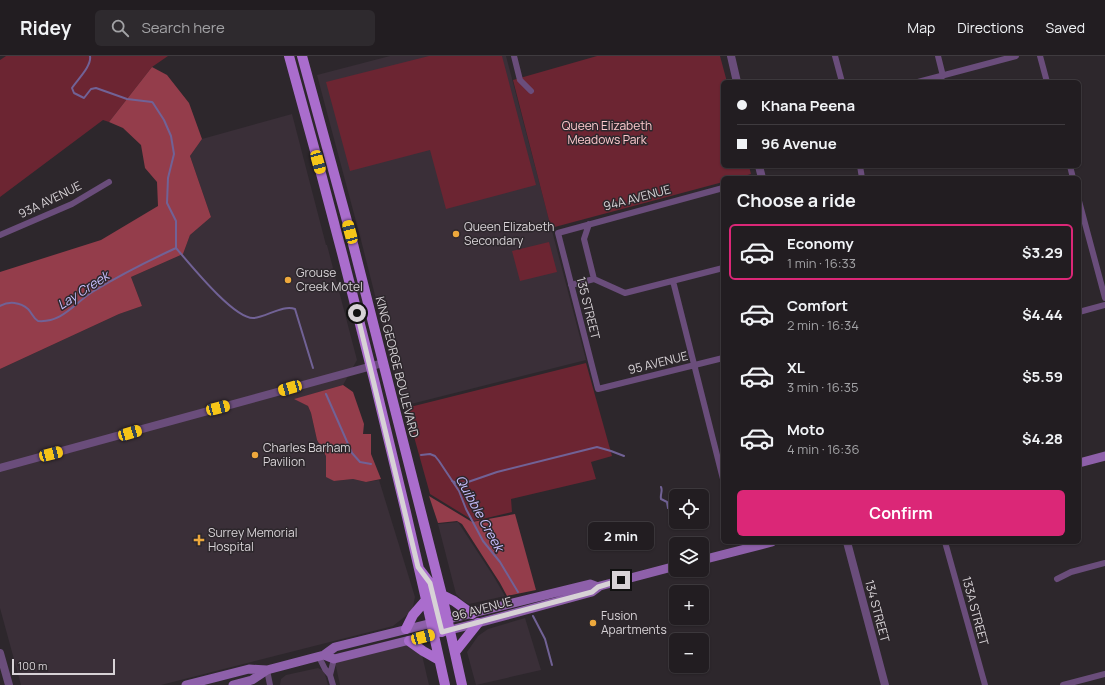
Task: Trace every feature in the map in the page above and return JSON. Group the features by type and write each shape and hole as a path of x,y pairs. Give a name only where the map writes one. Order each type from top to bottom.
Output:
{"main road":[{"name":"KING GEORGE BOULEVARD","path":"289,56 342,255 426,600 439,621 442,632 455,652 462,685"},
{"name":"KING GEORGE BOULEVARD","path":"302,56 338,183 442,595 439,621 442,632 439,660 445,685"},
{"path":"1081,462 1105,456"},
{"path":"709,557 741,546 756,544"},
{"path":"418,567 430,583 439,621"},
{"name":"96 AVENUE","path":"334,659 409,641 592,592 598,587 669,568"},
{"name":"96 AVENUE","path":"186,685 249,669 267,670 322,656 335,647 590,584 598,587"},
{"path":"442,595 454,601 472,614"},
{"path":"406,629 413,615 426,600"},
{"path":"455,652 478,623"},
{"path":"409,641 439,660"},
{"path":"322,656 334,659"},
{"name":"96 AVENUE","path":"233,685 252,680 267,670"}],"street":[{"path":"514,56 520,80 531,91"},
{"path":"731,56 737,80"},
{"path":"835,56 841,80"},
{"path":"938,56 943,76"},
{"path":"926,80 1016,56"},
{"path":"1040,56 1046,80"},
{"name":"93A AVENUE","path":"0,235 72,204 109,182"},
{"name":"94A AVENUE","path":"558,233 721,189"},
{"path":"589,224 584,239 594,280"},
{"path":"1082,224 1105,298"},
{"name":"135 STREET","path":"558,233 598,389"},
{"path":"571,285 594,280 625,293 721,269"},
{"path":"673,281 721,472"},
{"path":"1081,311 1105,305"},
{"name":"95 AVENUE","path":"598,389 721,359"},
{"path":"0,468 383,363"},
{"name":"134 STREET","path":"848,544 885,685"},
{"name":"133A STREET","path":"946,544 985,685"},
{"path":"1057,579 1071,572 1105,563"},
{"path":"0,653 9,685"},
{"path":"322,656 325,669 330,675 333,685"},
{"path":"330,675 334,659"},
{"path":"267,670 270,685"},
{"path":"1063,685 1105,674"}],"shaded area":[{"name":"Queen Elizabeth Secondary","path":"390,56 506,56 586,360 403,406 317,75"},
{"path":"152,67 167,75 189,103 202,139 190,156 211,217 190,235 183,254 131,277 142,306 119,314 0,369 0,272 101,240 158,206 157,182 145,168 141,145 123,128 109,122"},
{"path":"292,114 357,360 343,385 295,399 308,406 317,440 326,456 326,469 334,481 353,479 366,482 379,480 415,597 412,611 393,626 161,685 21,685 0,608 0,369 119,314 142,306 131,277 183,254 190,235 211,217 190,156 202,139"},
{"path":"343,385 353,392 364,424 363,434 371,434 371,454 381,479 366,482 353,479 334,481 326,477 326,456 317,440 311,413 308,406 294,399"},
{"path":"429,496 472,522 515,514 536,590 507,596 462,524 457,521 438,523"},
{"path":"458,522 505,596 469,604 463,601 456,594 438,524"},
{"path":"525,618 541,670 476,685 467,652 478,636 488,629"},
{"path":"408,644 422,655 429,685 340,685 335,662"},
{"path":"318,668 324,671 328,685 280,685 281,679 286,675"}],"green space":[{"path":"6,56 168,56 152,67 109,122 103,120 0,197 0,60"},
{"path":"429,56 502,56 536,185 446,209 430,150 350,171 326,82"},
{"name":"Queen Elizabeth Meadows Park","path":"597,56 720,56 726,80 721,80 721,168 750,168 751,174 744,176 721,176 721,183 551,228 513,80"},
{"path":"549,242 557,272 520,281 512,251"},
{"path":"586,363 612,456 591,462 596,479 511,499 512,512 474,521 430,494 406,408"}],"waterway":[{"name":"Quibble Creek","path":"90,56 87,68 72,88 74,93 84,98 91,89 96,88 127,99 152,102 164,120 171,136 174,154 168,178 167,203 176,221 176,248 212,289 234,309 245,316 253,318 285,308 295,309 313,368"},
{"name":"Lay Creek","path":"0,306 7,303 14,303 28,309 38,321 55,319 104,285 134,268 176,248"},
{"name":"Quibble Creek","path":"326,394 352,453 360,462 371,464"},
{"path":"452,481 459,484 468,482 497,472 597,447 624,456"},
{"name":"Quibble Creek","path":"421,455 430,454 435,456 439,461 459,491 466,509 483,541 500,562 518,592"},
{"path":"661,487 661,499 667,502 668,508"},
{"name":"Quibble Creek","path":"533,616 545,639 552,665"}],"place":[{"name":"Queen Elizabeth Secondary","path":"456,234"},
{"name":"Grouse Creek Motel","path":"288,280"},
{"name":"Charles Barham Pavilion","path":"255,455"},
{"name":"Surrey Memorial Hospital","path":"199,540"},
{"name":"Fusion Apartments","path":"593,623"}],"route":[{"path":"357,313 418,567 430,583 442,632 592,592 598,587 621,580"}]}
